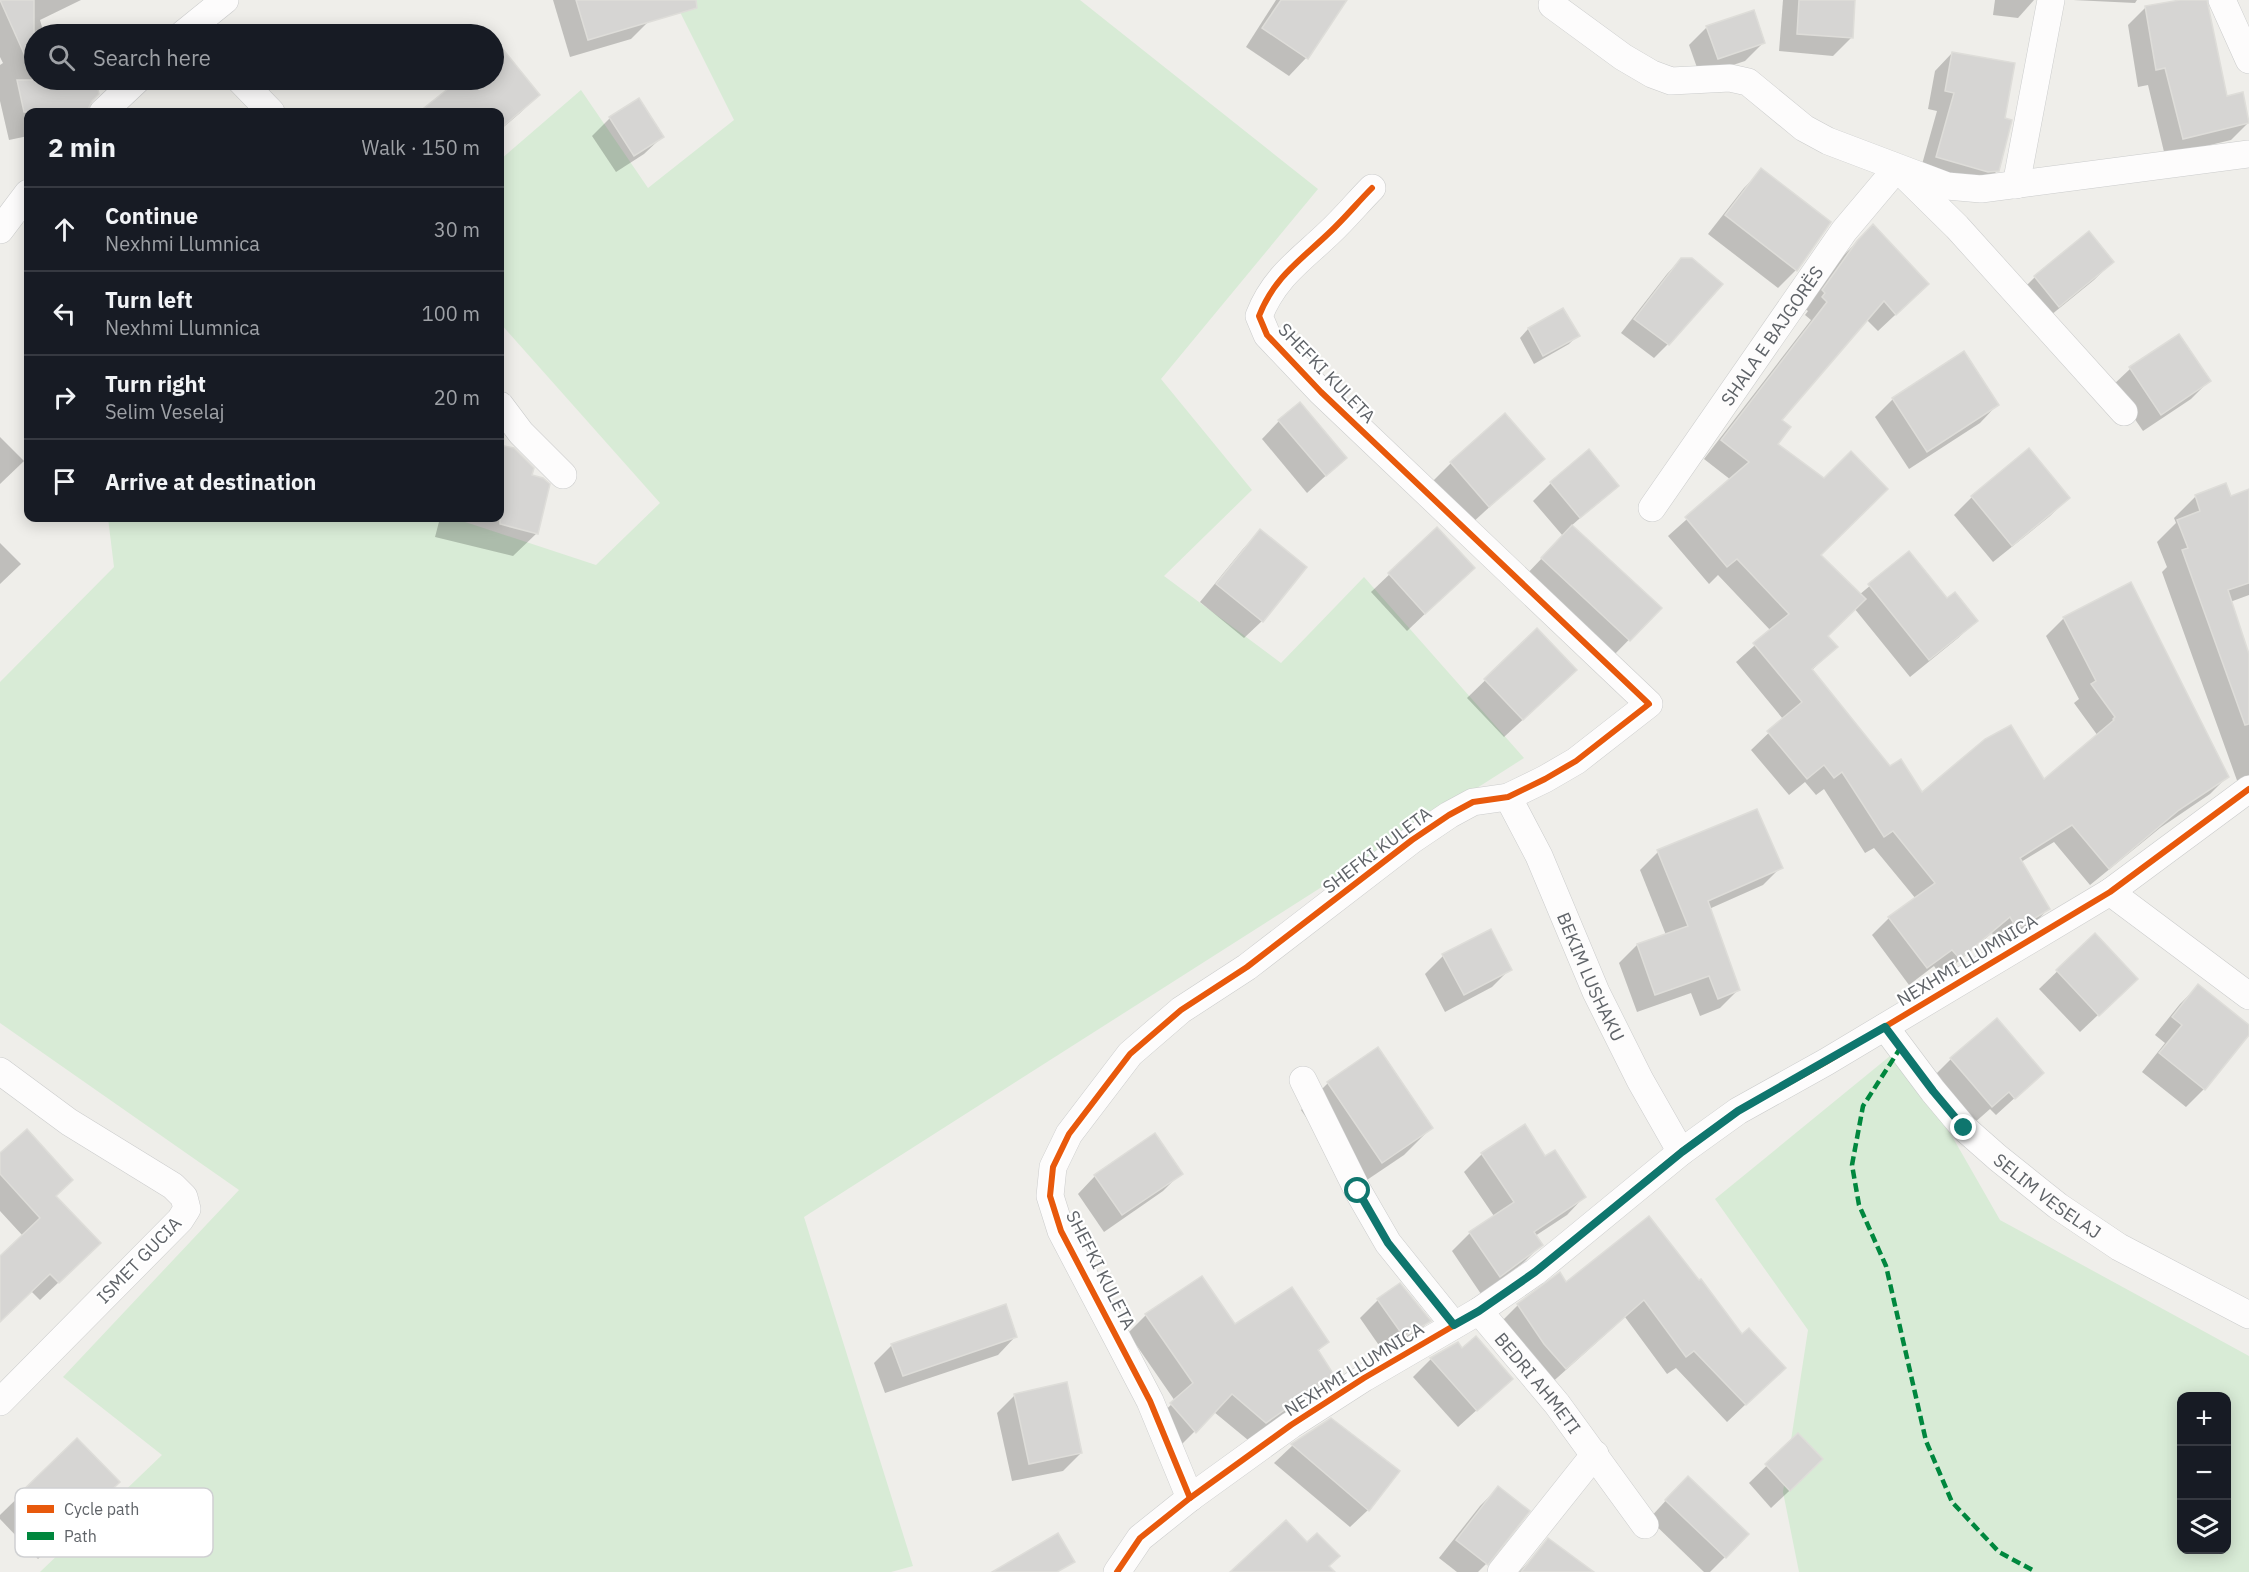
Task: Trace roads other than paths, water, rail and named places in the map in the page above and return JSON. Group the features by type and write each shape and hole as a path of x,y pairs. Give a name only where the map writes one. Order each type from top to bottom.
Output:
{"street":[{"path":"200,24 225,0"},
{"path":"2016,185 2051,0"},
{"path":"2222,0 2249,60"},
{"path":"1552,5 1623,57 1652,74 1671,81 1730,78 1748,82 1804,128 1828,141 1947,186 1982,189 2249,154"},
{"path":"107,108 126,90"},
{"path":"250,90 267,108"},
{"path":"1897,168 1957,227 2124,412"},
{"name":"SHALA E BAJGORËS","path":"1652,508 1844,231 1897,168"},
{"name":"SHEFKI KULETA","path":"1190,1498 1150,1401 1061,1231 1050,1196 1053,1167 1069,1134 1130,1054 1181,1010 1247,967 1412,840 1449,815 1473,802 1508,797 1545,779 1576,761 1649,704 1620,674 1458,525 1321,392 1267,335 1259,316 1266,297 1284,274 1330,232 1372,188"},
{"path":"0,230 24,198"},
{"path":"504,410 521,433 563,475"},
{"name":"NEXHMI LLUMNICA","path":"1115,1570 1140,1538 1190,1498 1300,1419 1364,1378 1479,1311 1535,1272 1682,1152 1738,1111 1885,1027 2110,892 2249,789"},
{"name":"BEKIM LUSHAKU","path":"1508,797 1539,856 1596,992 1640,1080 1682,1152"},
{"path":"2110,892 2249,996"},
{"name":"SELIM VESELAJ","path":"1885,1027 1964,1128 2006,1165 2058,1206 2119,1248 2249,1315"},
{"name":"ISMET GUCIA","path":"0,1071 69,1122 173,1186 184,1197 187,1209 180,1220 0,1402"},
{"name":"NEXHMI LLUMNICA","path":"1303,1080 1358,1191 1388,1243 1454,1325"},
{"name":"BEDRI AHMETI","path":"1479,1311 1557,1404 1645,1524"},
{"path":"1501,1572 1595,1454"}]}
